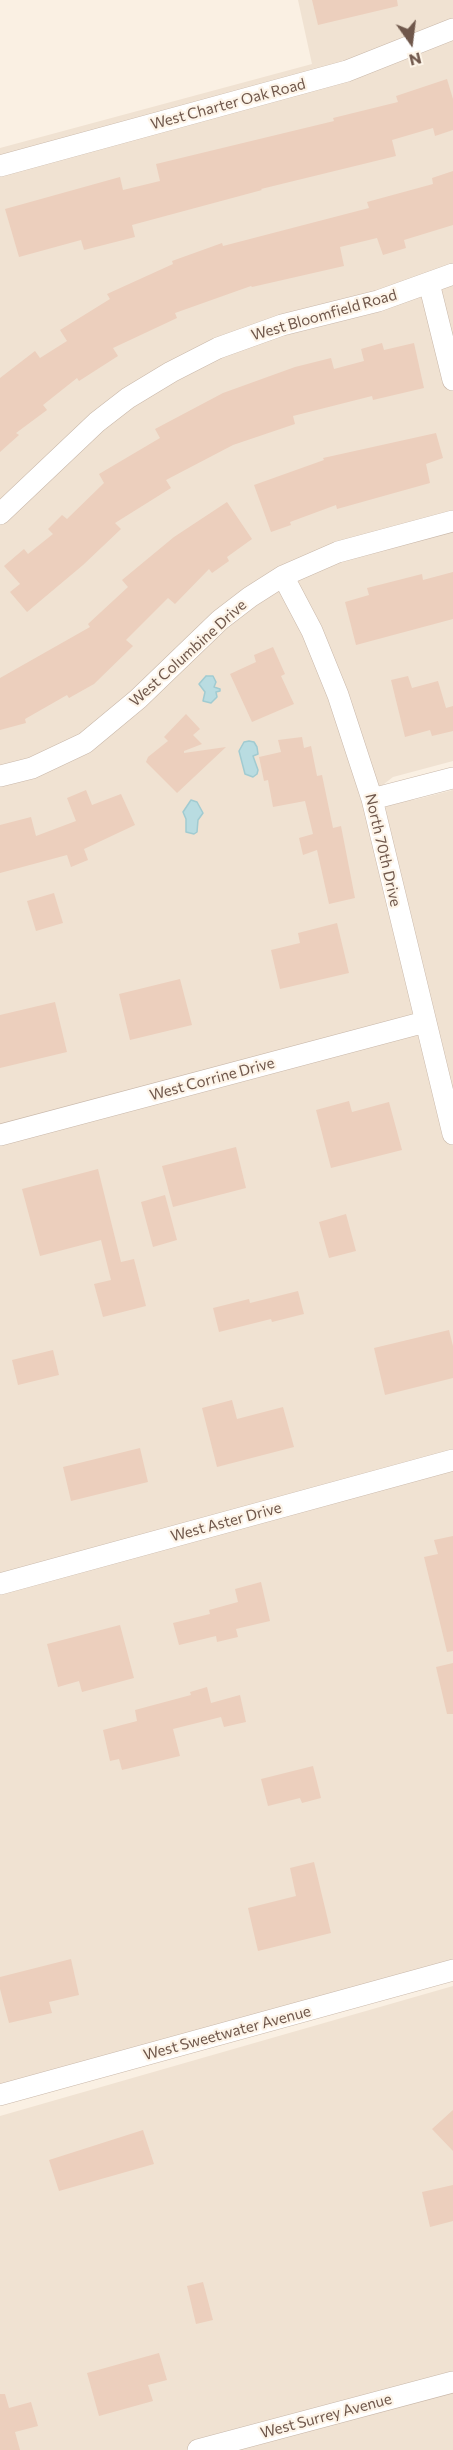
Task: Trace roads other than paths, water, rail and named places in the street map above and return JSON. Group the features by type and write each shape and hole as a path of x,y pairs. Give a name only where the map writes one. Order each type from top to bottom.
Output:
{"street":[{"name":"West Charter Oak Road","path":"0,166 347,71 453,29"},
{"name":"West Bloomfield Road","path":"0,514 96,422 128,398 171,372 218,348 282,325 378,301 453,274"},
{"path":"429,283 453,380"},
{"name":"West Columbine Drive","path":"0,776 32,768 85,743 138,699 220,620 283,576 338,552 453,521"},
{"name":"North 70th Drive","path":"283,576 312,631 338,695 372,799 453,1134"},
{"path":"372,799 453,778"},
{"name":"West Corrine Drive","path":"0,1135 425,1022"},
{"name":"West Aster Drive","path":"0,1584 453,1460"},
{"name":"West Sweetwater Avenue","path":"0,2095 453,1970"},
{"name":"West Surrey Avenue","path":"198,2450 453,2382"}],"water":[{"path":"206,676 213,676 216,682 214,687 220,689 216,692 217,697 211,703 203,701 205,692 199,684"},
{"path":"244,742 254,742 258,754 253,756 258,770 253,777 245,774 239,751"},
{"path":"191,800 197,802 203,813 198,820 197,832 194,834 186,832 186,819 183,812"}]}
